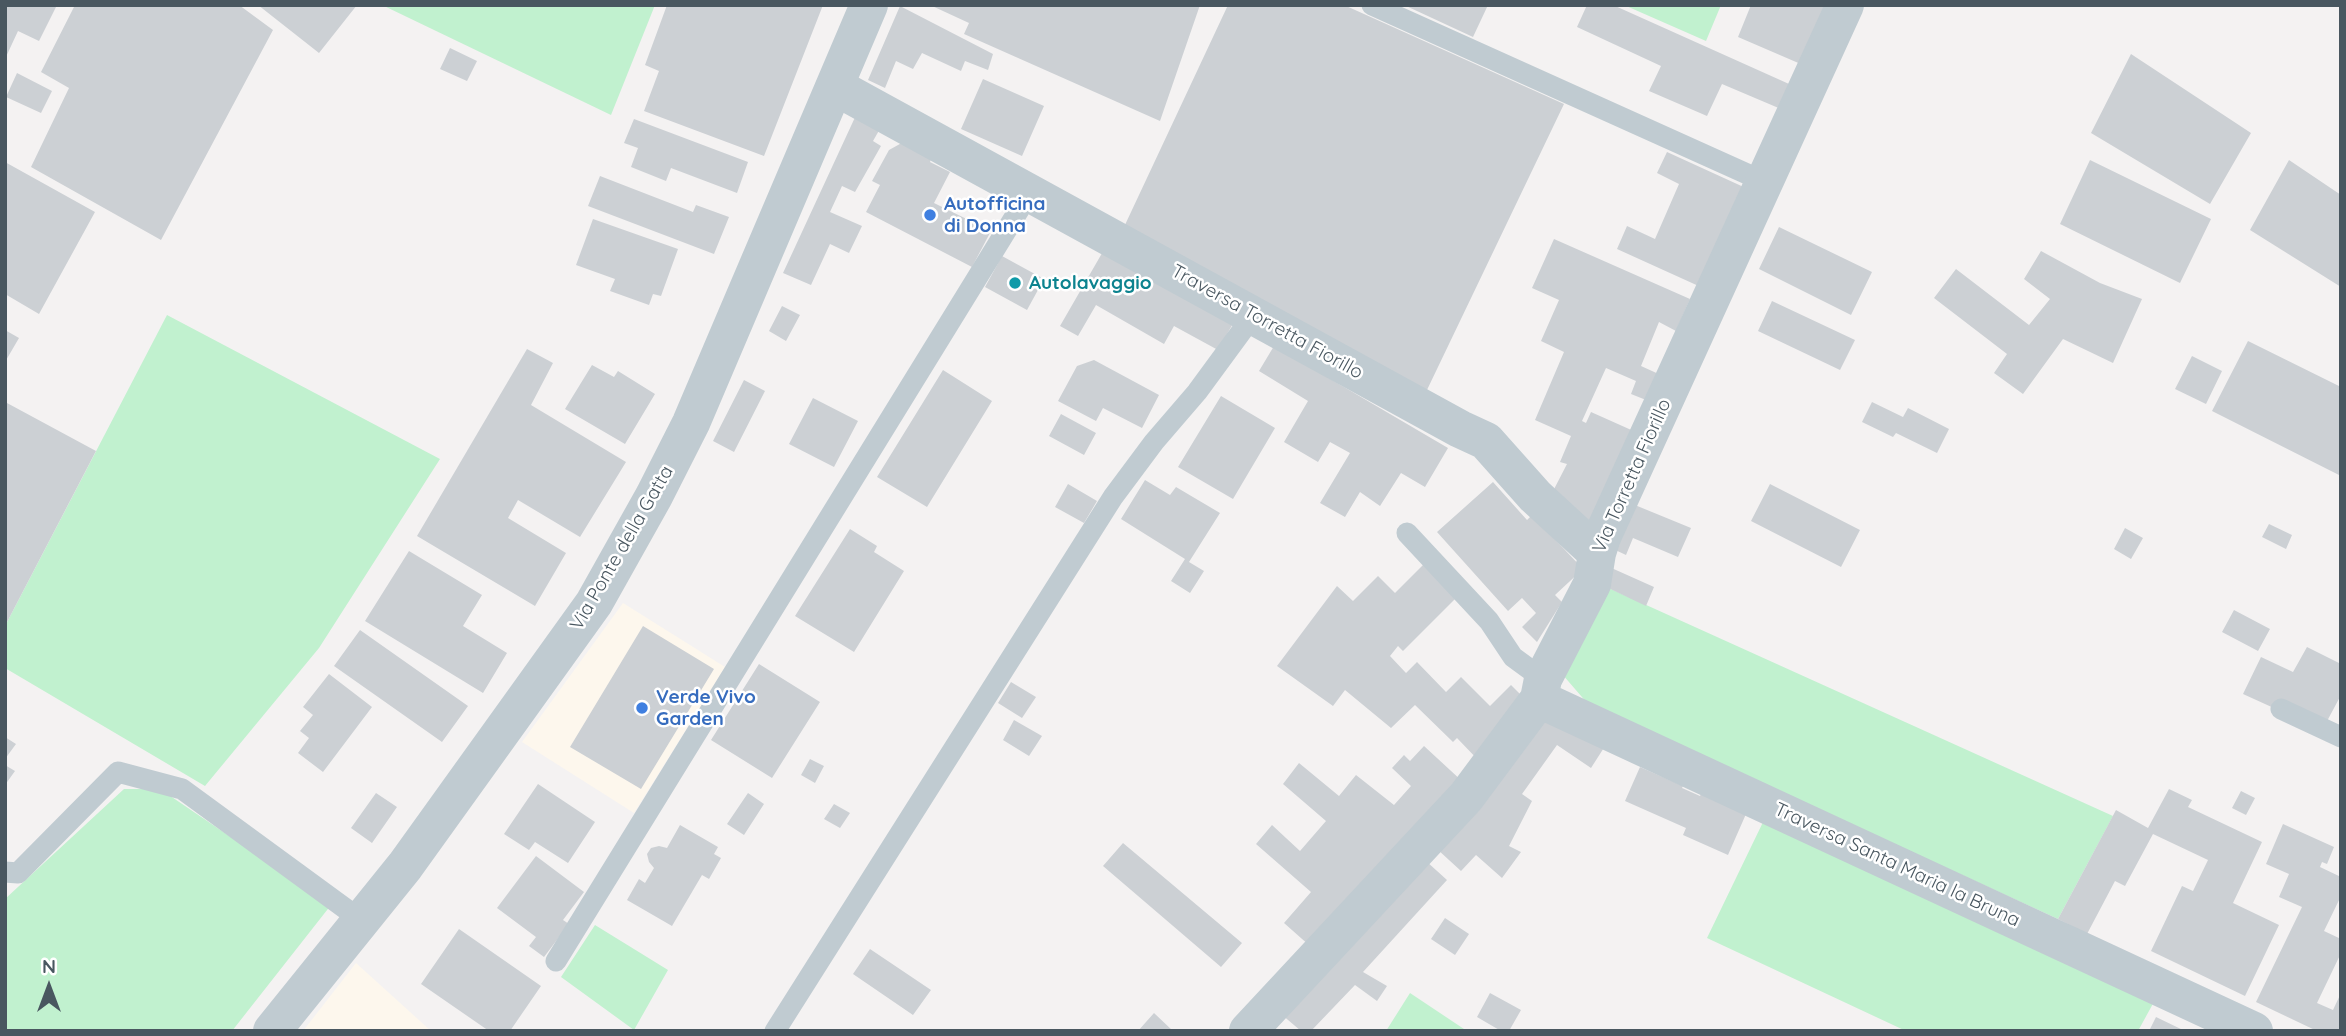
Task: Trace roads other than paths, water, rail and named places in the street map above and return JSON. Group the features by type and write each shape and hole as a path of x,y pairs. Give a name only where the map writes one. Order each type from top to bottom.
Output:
{"street":[{"name":"Via Ponte della Gatta","path":"272,1031 405,866 594,603 691,423 869,5"},
{"name":"Via Torretta Fiorillo","path":"1248,1031 1466,797 1541,689 1592,584 1602,537 1845,5"},
{"name":"Traversa Torretta Fiorillo","path":"835,87 1486,441 1535,496 1597,553"},
{"name":"Traversa Santa Maria la Bruna","path":"1541,689 2254,1031"}],"lane":[{"path":"1372,5 1765,182"},
{"path":"556,961 1030,192"},
{"path":"775,1031 1113,497 1154,442 1197,392 1244,328 1251,314"},
{"path":"1407,533 1489,621 1513,657 1541,689"},
{"path":"2281,709 2341,737"},
{"path":"5,872 18,873 118,772 182,789 361,920"}],"place":[{"name":"Autofficina di Donna","path":"930,215"},
{"name":"Autolavaggio","path":"1015,283"},
{"name":"Verde Vivo Garden","path":"642,708"}]}
